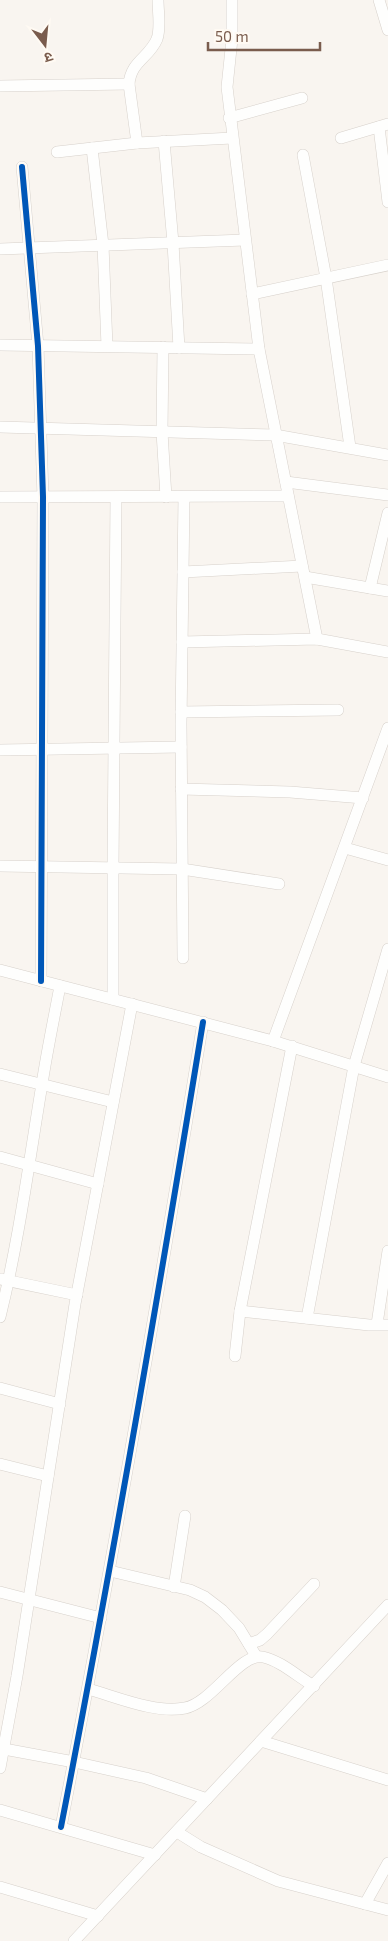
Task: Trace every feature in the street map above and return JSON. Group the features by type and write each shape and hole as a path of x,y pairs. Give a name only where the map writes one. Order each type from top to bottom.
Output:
{"street":[{"path":"137,143 129,84 133,68 157,39 158,0"},
{"path":"232,0 232,39 227,88 229,118 259,349 317,640"},
{"path":"379,0 388,30"},
{"path":"0,86 129,84"},
{"path":"229,118 302,98"},
{"path":"341,138 384,126 388,202"},
{"path":"57,152 137,143 232,138"},
{"path":"164,141 173,243 179,348"},
{"path":"92,148 103,245 107,346"},
{"path":"303,155 326,278 350,447"},
{"path":"22,167 38,346 43,497 41,981"},
{"path":"0,249 245,240"},
{"path":"252,294 388,265"},
{"path":"0,345 259,349"},
{"path":"163,347 162,432 166,497"},
{"path":"0,427 275,435 388,455"},
{"path":"286,482 388,495"},
{"path":"0,497 288,496"},
{"path":"113,1000 112,868 116,497"},
{"path":"183,958 181,712 184,497"},
{"path":"370,588 388,513"},
{"path":"184,572 304,572 388,592"},
{"path":"182,642 317,640 388,652"},
{"path":"181,712 338,710"},
{"path":"273,1041 388,728"},
{"path":"0,750 181,747"},
{"path":"181,788 290,792 363,798"},
{"path":"345,848 388,860"},
{"path":"0,866 182,869 278,884"},
{"path":"307,1318 354,1066 388,949"},
{"path":"0,970 292,1046 388,1077"},
{"path":"0,1317 4,1280 30,1165 42,1084 60,986"},
{"path":"0,1768 77,1295 132,1004"},
{"path":"61,1827 88,1690 159,1294 202,1022"},
{"path":"236,1356 240,1311 292,1046"},
{"path":"0,1074 113,1102"},
{"path":"0,1157 98,1184"},
{"path":"240,1311 382,1325 388,1251"},
{"path":"4,1280 77,1295"},
{"path":"0,1388 60,1404"},
{"path":"0,1464 48,1476"},
{"path":"174,1586 185,1516"},
{"path":"110,1570 174,1586 206,1597 233,1622 256,1656"},
{"path":"249,1644 260,1640 268,1634 314,1584"},
{"path":"0,1592 101,1618"},
{"path":"74,1941 314,1686 388,1604"},
{"path":"88,1690 168,1710 187,1708 198,1704 247,1660 256,1656 265,1657 314,1686"},
{"path":"261,1742 388,1780"},
{"path":"4,1749 146,1778 207,1800"},
{"path":"0,1810 155,1855"},
{"path":"177,1832 201,1847 278,1881 388,1910"},
{"path":"365,1904 388,1863"},
{"path":"0,1886 98,1916"}],"cycle path":[{"path":"22,167 38,346 43,497 41,981"},
{"path":"61,1827 135,1426 203,1022"}]}
